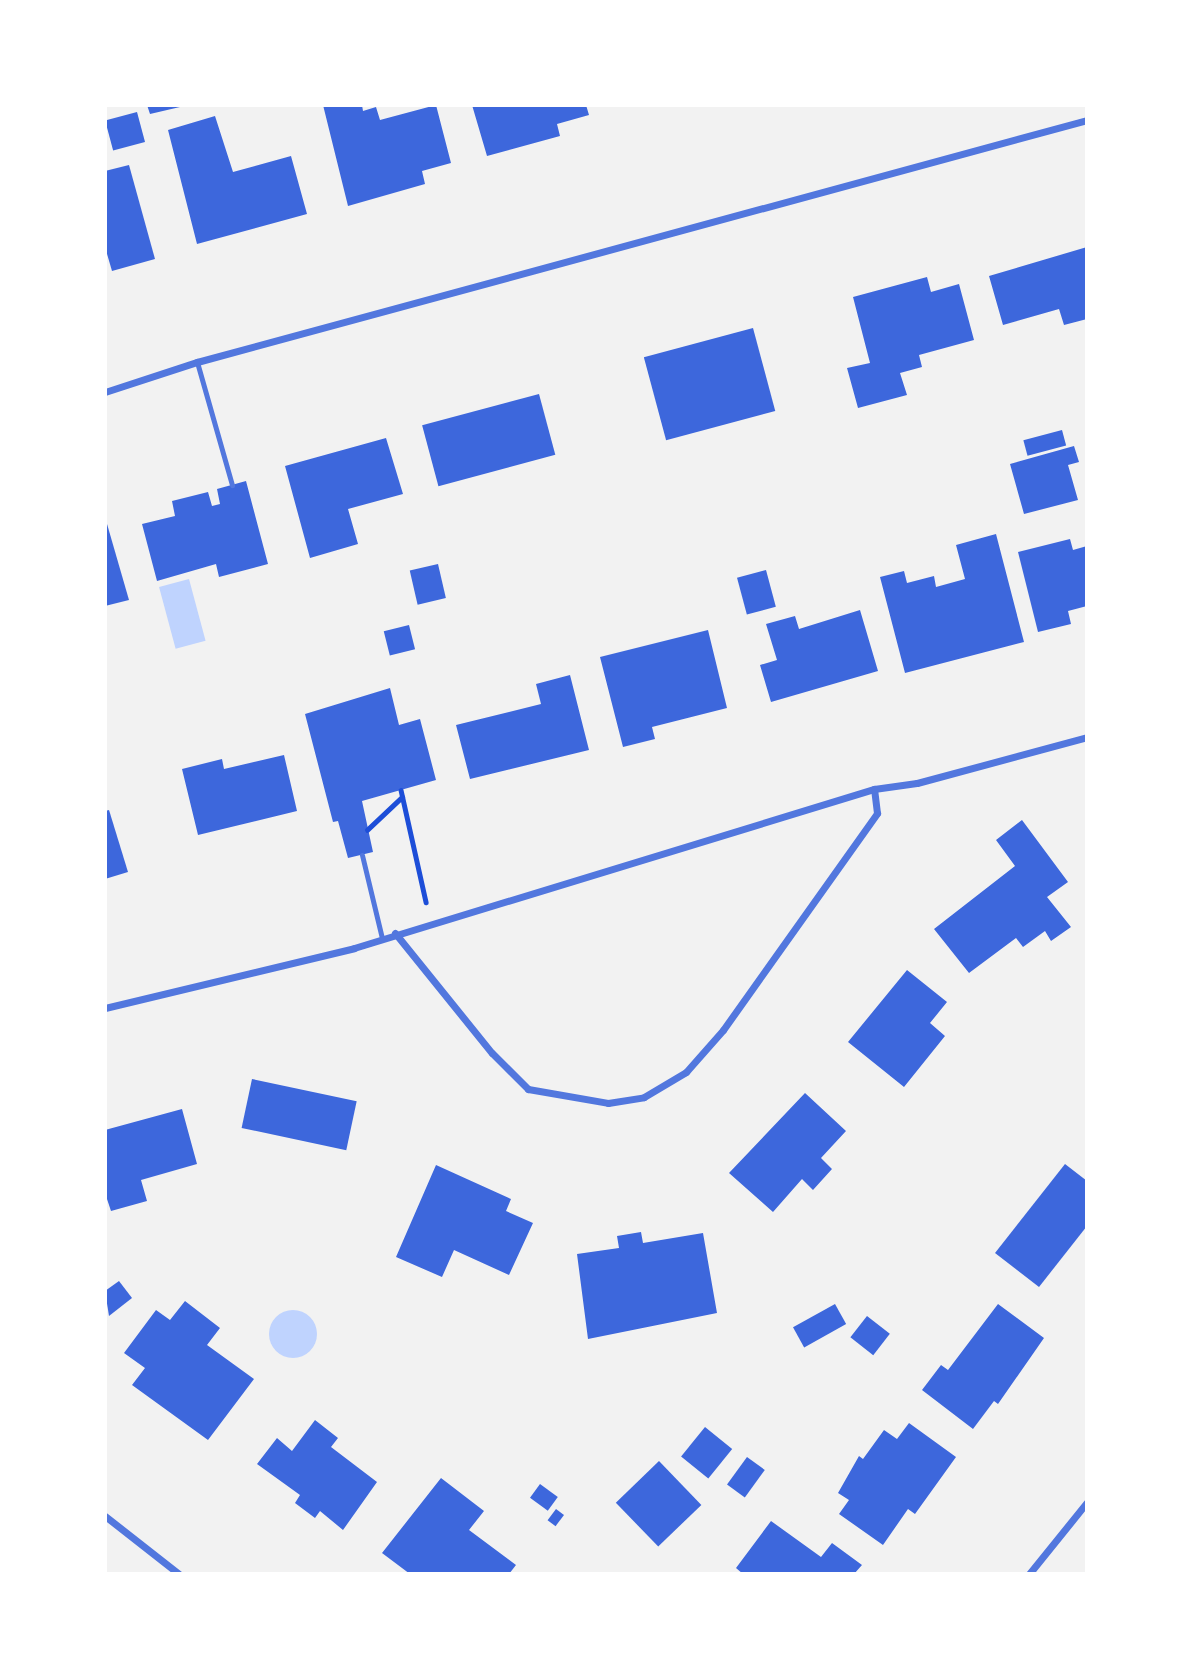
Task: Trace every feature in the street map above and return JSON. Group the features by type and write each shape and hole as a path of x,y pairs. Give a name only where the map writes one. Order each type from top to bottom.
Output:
{"street":[{"path":"106,391 197,362 1087,120"},
{"path":"105,1008 382,938 874,789 917,783 1087,737"},
{"path":"395,933 492,1053 528,1089 608,1103 643,1097 686,1072 723,1030 877,813 874,789"},
{"path":"1029,1574 1087,1502"},
{"path":"105,1516 179,1574"}],"lane":[{"path":"197,362 232,485"},
{"path":"105,382 106,391"},
{"path":"362,855 382,938"}],"path":[{"path":"401,790 430,923"},
{"path":"367,830 402,796"}],"water":[{"path":"189,579 206,641 176,649 159,587"},
{"path":"293,1310 310,1317 317,1334 310,1351 293,1358 276,1351 269,1334 276,1317"}],"building":[{"path":"147,105 179,105 180,107 150,114"},
{"path":"323,105 362,105 363,111 376,107 380,120 436,105 451,163 422,171 425,184 348,206"},
{"path":"472,105 586,105 589,115 557,124 560,136 487,156"},
{"path":"137,112 145,142 113,150 105,121"},
{"path":"215,116 233,172 291,156 307,214 197,244 168,130"},
{"path":"129,165 155,259 112,271 105,247 105,171"},
{"path":"1087,247 1087,319 1064,325 1059,309 1003,325 989,276"},
{"path":"927,277 931,292 959,284 974,340 919,355 922,367 900,373 907,395 858,408 847,368 870,363 853,297"},
{"path":"753,328 775,411 666,440 644,357"},
{"path":"539,394 555,455 438,486 422,425"},
{"path":"1062,430 1066,445 1028,456 1023,440"},
{"path":"386,438 403,494 348,509 358,544 310,558 285,466"},
{"path":"1074,446 1079,462 1068,465 1078,500 1024,514 1010,464"},
{"path":"246,481 268,564 219,577 216,564 157,581 142,524 175,516 172,501 208,492 212,506 220,504 217,489"},
{"path":"105,517 129,600 105,606"},
{"path":"996,534 1024,642 905,673 880,577 904,571 907,583 934,576 936,587 965,579 956,545"},
{"path":"1070,539 1073,550 1087,546 1087,606 1068,611 1071,624 1038,632 1018,552"},
{"path":"438,564 446,598 418,605 410,571"},
{"path":"766,570 776,607 747,614 737,578"},
{"path":"860,610 878,671 771,702 760,665 777,660 766,624 795,616 799,629"},
{"path":"409,625 415,649 390,656 384,631"},
{"path":"708,630 727,708 652,727 655,739 623,747 600,657"},
{"path":"570,675 589,750 470,779 456,725 541,704 536,684"},
{"path":"390,688 399,725 420,719 436,780 362,801 373,852 348,858 338,821 333,822 305,714"},
{"path":"284,755 297,811 198,835 182,769 222,759 224,769"},
{"path":"109,810 128,872 105,879 105,811"},
{"path":"1022,820 1068,882 1047,897 1071,927 1051,941 1045,931 1023,947 1016,938 969,973 934,929 1015,866 996,840"},
{"path":"907,970 947,1002 930,1023 945,1036 904,1087 848,1042"},
{"path":"252,1079 357,1101 346,1150 242,1128"},
{"path":"805,1093 846,1131 821,1158 832,1169 813,1190 802,1179 773,1212 729,1173"},
{"path":"182,1109 197,1164 141,1180 147,1201 111,1211 105,1193 105,1130"},
{"path":"1065,1164 1087,1181 1087,1226 1039,1287 995,1253"},
{"path":"436,1165 511,1199 506,1211 533,1223 509,1275 454,1250 442,1277 396,1257"},
{"path":"641,1232 643,1243 703,1233 717,1313 588,1339 577,1254 619,1248 617,1236"},
{"path":"119,1281 132,1298 109,1316 105,1291"},
{"path":"185,1301 220,1328 207,1345 254,1379 208,1440 132,1385 145,1368 124,1353 156,1310 170,1320"},
{"path":"835,1304 846,1324 804,1347 793,1327"},
{"path":"998,1304 1044,1338 998,1404 994,1401 973,1429 922,1390 941,1365 948,1370"},
{"path":"867,1316 890,1334 873,1355 850,1337"},
{"path":"315,1420 338,1438 331,1447 377,1482 343,1530 320,1511 315,1518 295,1503 300,1495 257,1464 277,1438 292,1451"},
{"path":"909,1423 956,1457 915,1514 908,1509 883,1545 839,1514 849,1500 838,1493 859,1456 863,1459 884,1430 897,1439"},
{"path":"705,1427 732,1449 708,1479 681,1457"},
{"path":"747,1457 765,1470 745,1497 727,1485"},
{"path":"659,1461 701,1505 658,1547 616,1503"},
{"path":"441,1478 484,1511 469,1530 516,1565 509,1574 410,1574 382,1553"},
{"path":"540,1484 558,1497 548,1511 530,1498"},
{"path":"556,1509 564,1515 556,1526 548,1520"},
{"path":"771,1521 821,1557 832,1543 862,1565 854,1574 743,1574 736,1568"}]}
